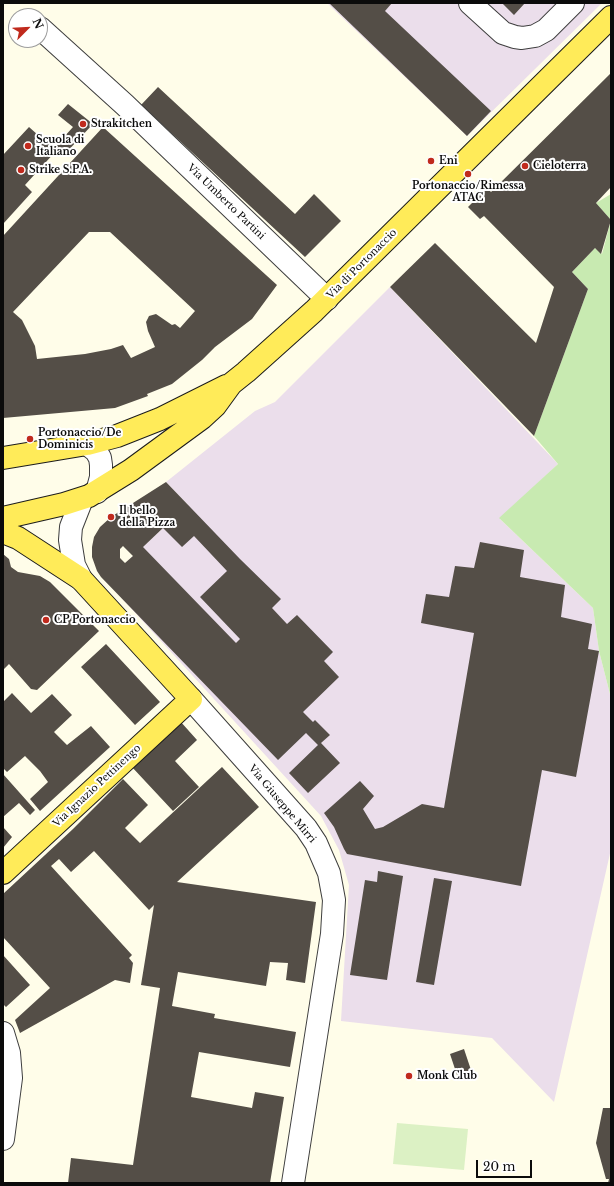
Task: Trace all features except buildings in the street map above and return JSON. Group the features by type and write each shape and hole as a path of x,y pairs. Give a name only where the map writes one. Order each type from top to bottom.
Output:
{"main road":[{"name":"Via di Portonaccio","path":"3,518 89,495 149,458 202,418 215,406 231,384 291,333 611,17"},
{"path":"3,458 87,444 127,433 160,419 231,384"},
{"name":"Via Giuseppe Mirri","path":"3,532 18,538 82,579 191,699"},
{"name":"Via Ignazio Pettinengo","path":"3,873 191,699"}],"street":[{"path":"470,3 503,33 522,38 535,36 546,30 573,3"},
{"name":"Via Umberto Partini","path":"48,35 125,105 327,298"},
{"name":"Via Giuseppe Mirri","path":"82,579 74,565 70,540 71,527 101,477 100,458 96,451 87,444"},
{"name":"Via Giuseppe Mirri","path":"191,699 306,828 316,843 330,873 334,900 332,934 293,1183"},
{"path":"3,1033 9,1052 11,1078 3,1139"}],"shaded area":[{"path":"327,3 602,3 467,136"},
{"path":"390,287 558,464 500,519 593,608 599,651 611,698 611,849 554,1102 492,1038 341,1021 349,885 339,850 321,816 106,581 188,505 166,482 255,411 275,402"}],"green space":[{"path":"611,194 611,220 596,203"},
{"path":"611,220 611,698 599,651 593,608 499,518 558,464 534,436 588,289 572,272 595,248 602,254"},
{"path":"397,1123 468,1129 464,1170 393,1164"}],"place":[{"name":"Strakitchen","path":"83,124"},
{"name":"Scuola di Italiano","path":"28,146"},
{"name":"Eni","path":"431,161"},
{"name":"Cieloterra","path":"525,166"},
{"name":"Strike S.P.A.","path":"21,170"},
{"name":"Portonaccio/Rimessa ATAC","path":"468,174"},
{"name":"Portonaccio/De Dominicis","path":"30,439"},
{"name":"Il bello della Pizza","path":"111,517"},
{"name":"CP Portonaccio","path":"46,620"},
{"name":"Monk Club","path":"409,1076"}]}
